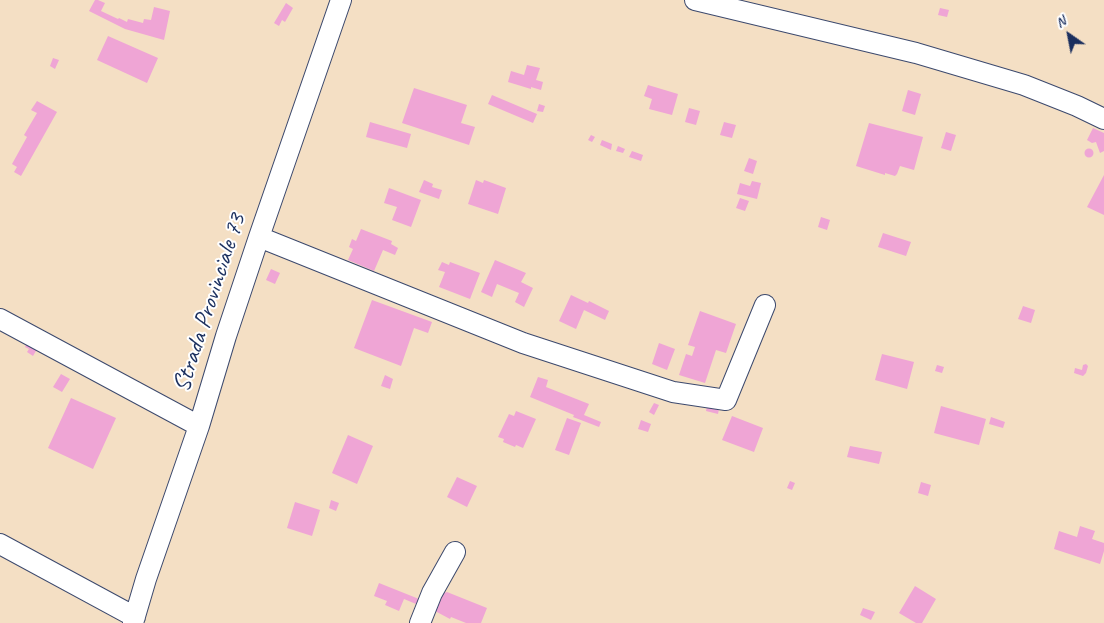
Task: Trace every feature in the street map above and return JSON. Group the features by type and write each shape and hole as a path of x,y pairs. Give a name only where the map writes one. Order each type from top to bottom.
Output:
{"street":[{"name":"Strada Provinciale 73","path":"134,620 146,579 199,426 259,237 341,0"},
{"path":"695,0 926,56 1024,85 1077,106 1104,120"},
{"path":"259,237 522,343 673,392 726,400 765,304"},
{"path":"0,319 199,426"},
{"path":"0,544 134,620"},
{"path":"420,623 432,593 455,552"}],"building":[{"path":"95,0 105,3 101,11 127,22 128,19 143,23 144,19 151,20 154,7 170,11 164,40 125,29 89,11"},
{"path":"286,3 293,8 285,22 282,20 279,26 274,23"},
{"path":"940,8 949,10 947,17 938,15"},
{"path":"108,36 158,58 147,83 97,60"},
{"path":"53,58 59,60 55,69 50,66"},
{"path":"527,65 540,68 536,80 543,82 541,90 508,82 511,71 524,75"},
{"path":"648,85 678,94 672,115 649,109 652,99 644,96"},
{"path":"414,88 467,105 461,123 475,127 469,145 402,123"},
{"path":"908,90 921,94 915,115 902,111"},
{"path":"492,95 537,114 533,123 488,104"},
{"path":"37,101 57,112 21,176 14,172 17,167 12,164 27,137 24,135 37,113 31,110"},
{"path":"539,104 545,106 543,112 537,111"},
{"path":"689,108 700,111 696,125 685,122"},
{"path":"370,122 411,134 407,148 366,137"},
{"path":"724,122 736,125 732,138 720,135"},
{"path":"869,123 923,137 914,170 900,166 895,176 885,173 885,175 856,166"},
{"path":"1093,128 1104,133 1104,151 1100,153 1096,142 1092,143 1087,140"},
{"path":"946,132 956,135 951,151 941,148"},
{"path":"591,135 595,137 592,142 588,140"},
{"path":"602,140 612,144 611,150 600,145"},
{"path":"618,146 625,149 623,153 616,151"},
{"path":"1089,148 1094,153 1089,158 1084,153"},
{"path":"632,151 643,155 641,161 629,157"},
{"path":"749,158 757,161 753,174 744,171"},
{"path":"1104,175 1104,215 1087,207"},
{"path":"424,180 433,184 432,187 442,190 439,199 419,192"},
{"path":"476,180 483,183 484,180 506,188 498,214 468,204"},
{"path":"752,181 761,183 757,199 737,194 740,183 750,186"},
{"path":"389,188 421,200 411,227 392,220 397,207 384,203"},
{"path":"740,198 749,201 745,211 736,208"},
{"path":"821,217 830,220 827,230 818,227"},
{"path":"361,229 392,241 391,244 398,248 395,255 383,250 374,271 348,260 353,249 349,247 352,239 356,241"},
{"path":"883,233 911,242 906,256 878,247"},
{"path":"495,260 526,273 521,282 533,288 524,307 515,302 519,293 497,284 492,297 481,292"},
{"path":"442,262 449,265 450,262 480,273 470,299 439,287 445,272 438,270"},
{"path":"271,269 280,273 275,284 266,280"},
{"path":"571,295 609,311 605,320 584,310 576,329 559,321"},
{"path":"372,300 432,322 428,333 414,328 401,366 354,348"},
{"path":"1023,306 1035,310 1031,323 1018,319"},
{"path":"700,311 736,324 726,353 716,350 705,383 679,375 686,354 692,356 695,347 688,345"},
{"path":"27,343 37,349 33,356 27,352 29,349 25,347"},
{"path":"659,343 675,349 667,370 652,364"},
{"path":"882,354 914,362 907,389 875,380"},
{"path":"1086,364 1088,366 1083,376 1074,373 1075,368 1082,370 1083,365"},
{"path":"937,365 944,367 942,373 935,371"},
{"path":"61,374 70,379 62,392 53,387"},
{"path":"385,375 393,379 390,389 381,386"},
{"path":"538,377 548,380 546,387 589,404 584,415 601,422 599,427 530,397"},
{"path":"71,398 116,418 93,469 48,448"},
{"path":"654,403 659,405 654,415 649,412"},
{"path":"707,406 719,409 718,414 706,411"},
{"path":"941,406 986,419 979,445 934,433"},
{"path":"516,411 536,419 523,448 503,442 504,439 498,437 509,414 514,416"},
{"path":"732,416 763,428 754,452 722,440"},
{"path":"991,417 1005,422 1003,428 989,424"},
{"path":"567,418 581,423 569,455 555,450"},
{"path":"641,420 651,424 648,432 638,429"},
{"path":"348,435 373,446 357,484 332,473"},
{"path":"850,446 882,452 879,464 847,457"},
{"path":"457,477 477,486 467,507 447,497"},
{"path":"790,481 795,483 792,490 787,488"},
{"path":"921,482 931,485 928,496 918,493"},
{"path":"331,500 339,503 336,511 329,508"},
{"path":"295,502 320,510 312,536 287,528"},
{"path":"1080,526 1095,531 1092,539 1104,543 1100,564 1054,549 1059,531 1077,537"},
{"path":"379,583 419,599 416,604 404,599 399,611 385,605 387,601 374,596"},
{"path":"915,586 936,599 922,623 916,623 899,613"},
{"path":"447,592 487,608 481,623 466,623 451,617 450,619 435,611 439,595"},
{"path":"863,608 875,612 871,620 860,615"}]}
